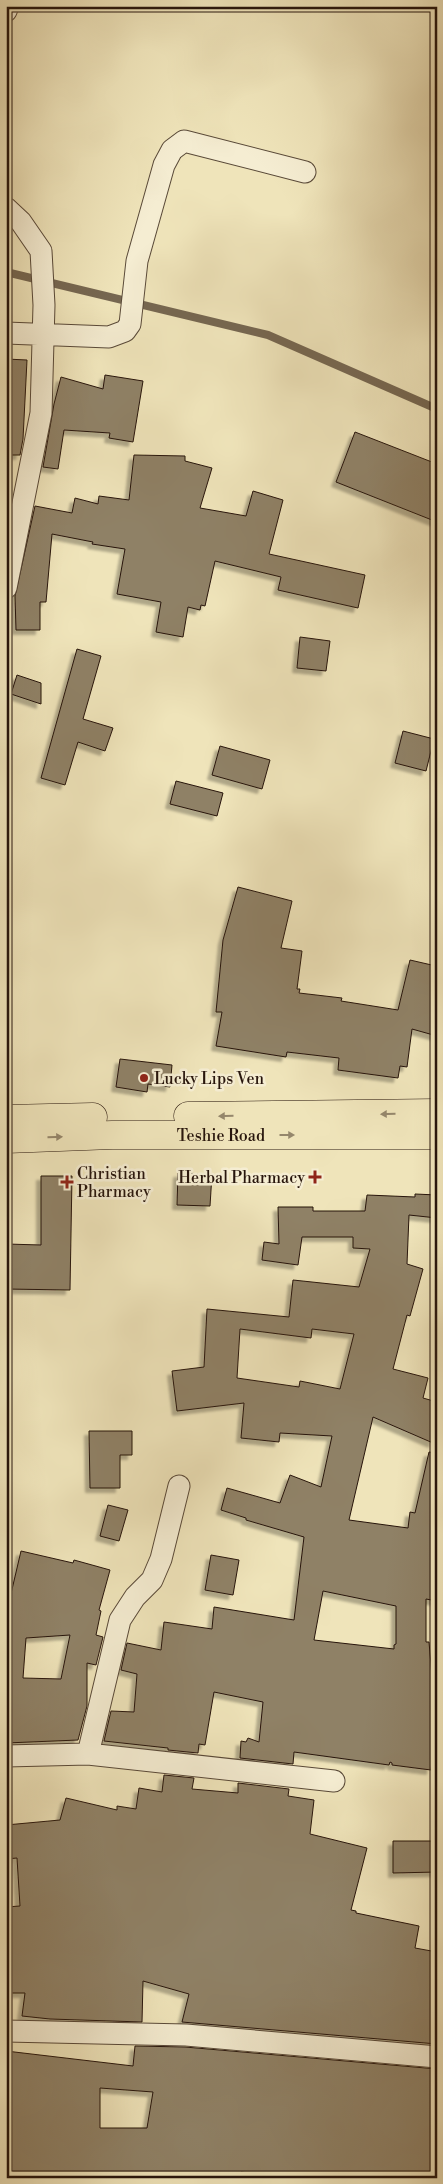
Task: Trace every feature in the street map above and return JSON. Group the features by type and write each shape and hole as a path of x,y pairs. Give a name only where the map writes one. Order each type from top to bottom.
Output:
{"main road":[{"name":"Teshie Road","path":"6,1118 437,1113"},
{"name":"Teshie Road","path":"6,1139 112,1135 437,1135"}],"street":[{"path":"6,11 8,6"},
{"path":"6,334 109,338 125,331 130,324 138,261 164,165 172,150 184,140 305,172"},
{"path":"6,208 21,222 41,251 44,305 41,413 6,588"},
{"path":"88,1754 120,1620 135,1597 152,1580 161,1559 179,1486"},
{"path":"6,1756 88,1754 334,1781"},
{"path":"6,2031 186,2035 437,2057"}],"building":[{"path":"6,359 27,360 23,439 20,455 6,455"},
{"path":"105,375 143,381 133,442 109,438 110,433 64,430 58,469 43,467 54,404 61,377 103,389"},
{"path":"355,432 437,464 437,522 336,482"},
{"path":"134,455 185,456 185,461 212,468 200,508 246,516 253,491 283,500 269,554 365,575 358,608 278,590 281,577 215,561 205,606 201,605 200,610 188,607 183,637 156,632 161,602 117,594 125,549 92,544 93,542 52,534 46,602 40,602 40,630 16,630 15,596 35,506 72,513 75,498 98,504 99,496 129,500"},
{"path":"300,637 330,641 326,671 297,668"},
{"path":"77,649 101,656 83,719 113,728 105,751 78,742 65,785 41,778"},
{"path":"17,675 41,683 41,704 11,694"},
{"path":"403,731 434,739 426,771 395,763"},
{"path":"220,746 270,760 262,789 212,775"},
{"path":"176,781 223,793 217,816 170,804"},
{"path":"238,887 292,901 281,948 302,951 297,989 300,989 299,993 342,998 341,1001 398,1010 410,960 436,966 432,982 437,983 437,1036 412,1029 407,1067 400,1066 398,1078 338,1070 339,1058 287,1052 286,1057 216,1046 222,1012 216,1012 223,940"},
{"path":"120,1059 172,1065 170,1087 148,1084 147,1092 116,1087"},
{"path":"178,1173 212,1174 210,1206 177,1205"},
{"path":"41,1176 72,1176 70,1290 6,1289 6,1244 41,1245"},
{"path":"415,1194 437,1195 437,1218 409,1215 407,1264 423,1269 410,1316 407,1315 393,1369 428,1378 423,1398 437,1402 437,1427 433,1443 373,1417 349,1520 408,1528 410,1512 415,1513 429,1452 437,1453 437,1601 426,1599 426,1642 429,1642 433,1688 437,1688 437,1718 431,1770 392,1765 390,1762 389,1765 294,1752 293,1764 240,1758 241,1741 246,1742 248,1738 259,1742 263,1702 214,1692 205,1745 199,1744 198,1753 104,1741 111,1711 134,1712 137,1674 121,1670 127,1643 161,1650 164,1622 212,1629 214,1607 294,1620 304,1537 246,1520 246,1518 221,1510 227,1488 280,1503 290,1475 321,1487 332,1436 280,1433 279,1442 241,1438 244,1403 177,1411 172,1371 204,1367 207,1309 289,1317 293,1280 359,1287 370,1249 353,1248 353,1237 302,1237 298,1265 262,1260 264,1242 279,1244 278,1207 313,1207 313,1211 365,1211 367,1195 415,1197","holes":["240,1329 311,1338 312,1329 354,1334 340,1389 300,1381 299,1387 237,1378","323,1591 396,1606 396,1644 394,1649 314,1640"]},
{"path":"89,1431 132,1431 132,1455 120,1455 120,1488 90,1488"},
{"path":"108,1505 128,1510 119,1541 100,1536"},
{"path":"21,1551 73,1563 74,1560 110,1570 99,1610 101,1611 96,1635 103,1637 96,1665 87,1663 87,1706 78,1740 6,1743 6,1615","holes":["70,1635 61,1679 23,1678 26,1638"]},
{"path":"211,1555 239,1560 233,1595 205,1590"},
{"path":"164,1775 194,1778 192,1789 238,1793 238,1783 289,1789 288,1796 314,1800 310,1834 367,1848 351,1910 356,1911 356,1913 419,1926 415,1948 437,1952 437,2044 182,2022 189,1994 143,1981 142,2022 50,2019 22,2016 25,1993 6,1993 6,1907 20,1906 17,1858 6,1859 6,1825 60,1820 66,1798 117,1810 117,1806 136,1809 139,1788 162,1792"},
{"path":"393,1841 437,1841 437,1872 393,1873"},
{"path":"135,2046 185,2047 437,2069 437,2178 283,2178 241,2172 241,2178 15,2178 6,2176 6,2051 133,2066","holes":["100,2088 153,2092 147,2128 100,2128"]}],"waterway":[{"path":"6,272 268,335 437,409"}],"place":[{"name":"Lucky Lips Ven","path":"144,1078"},
{"name":"Herbal Pharmacy","path":"315,1177"},
{"name":"Christian Pharmacy","path":"67,1182"}]}
